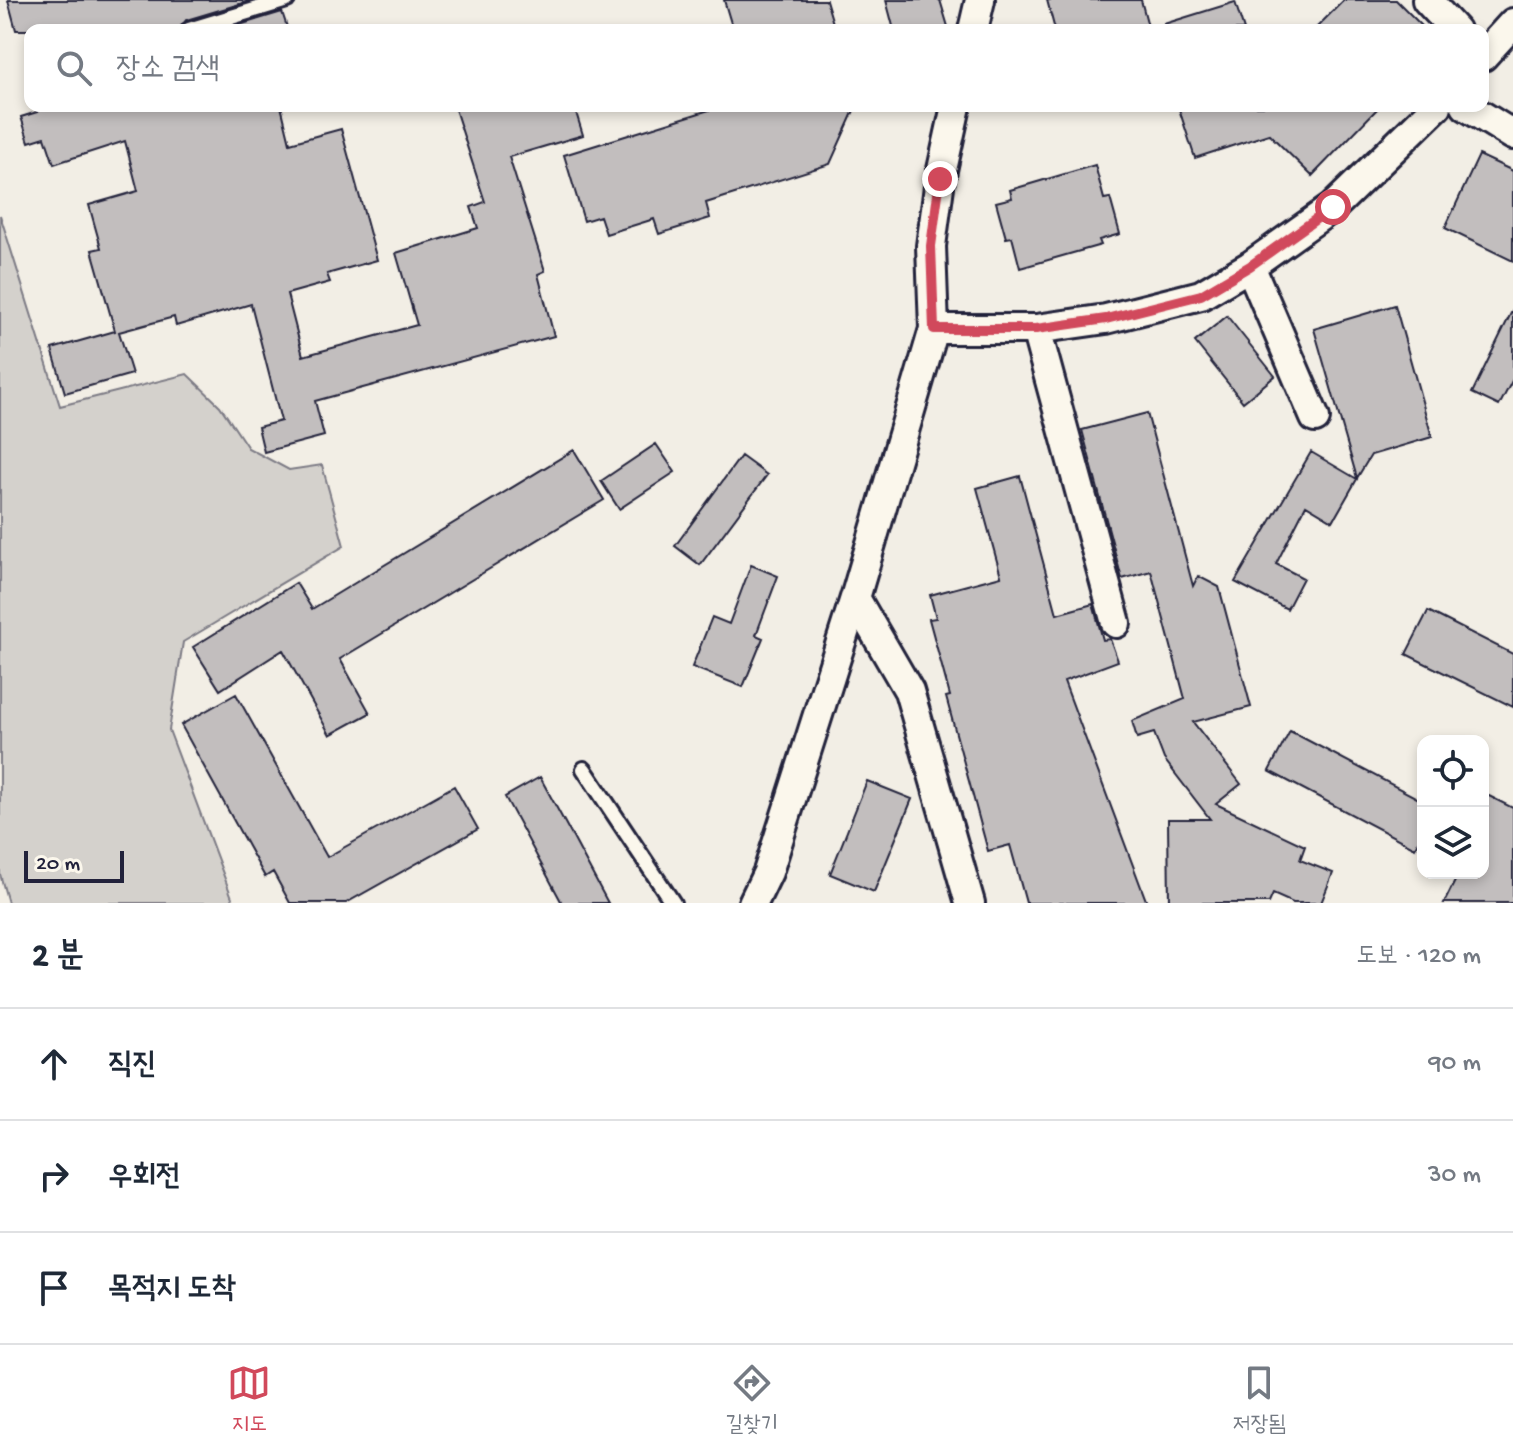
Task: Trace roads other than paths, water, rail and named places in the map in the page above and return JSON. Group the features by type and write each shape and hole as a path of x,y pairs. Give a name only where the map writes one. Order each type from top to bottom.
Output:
{"street":[{"path":"974,24 980,0"},
{"path":"1427,0 1449,24"},
{"path":"1489,49 1513,23"},
{"path":"753,903 768,872 855,598 934,329 931,246 940,179 955,112"},
{"path":"934,329 1036,329 1106,319 1201,295 1250,266 1333,207 1431,112"},
{"path":"1476,112 1513,135"},
{"path":"1250,266 1315,418"},
{"path":"1036,329 1116,623"},
{"path":"855,598 909,691 970,903"}],"lane":[{"path":"209,24 287,0"},
{"path":"584,769 673,903"}]}
